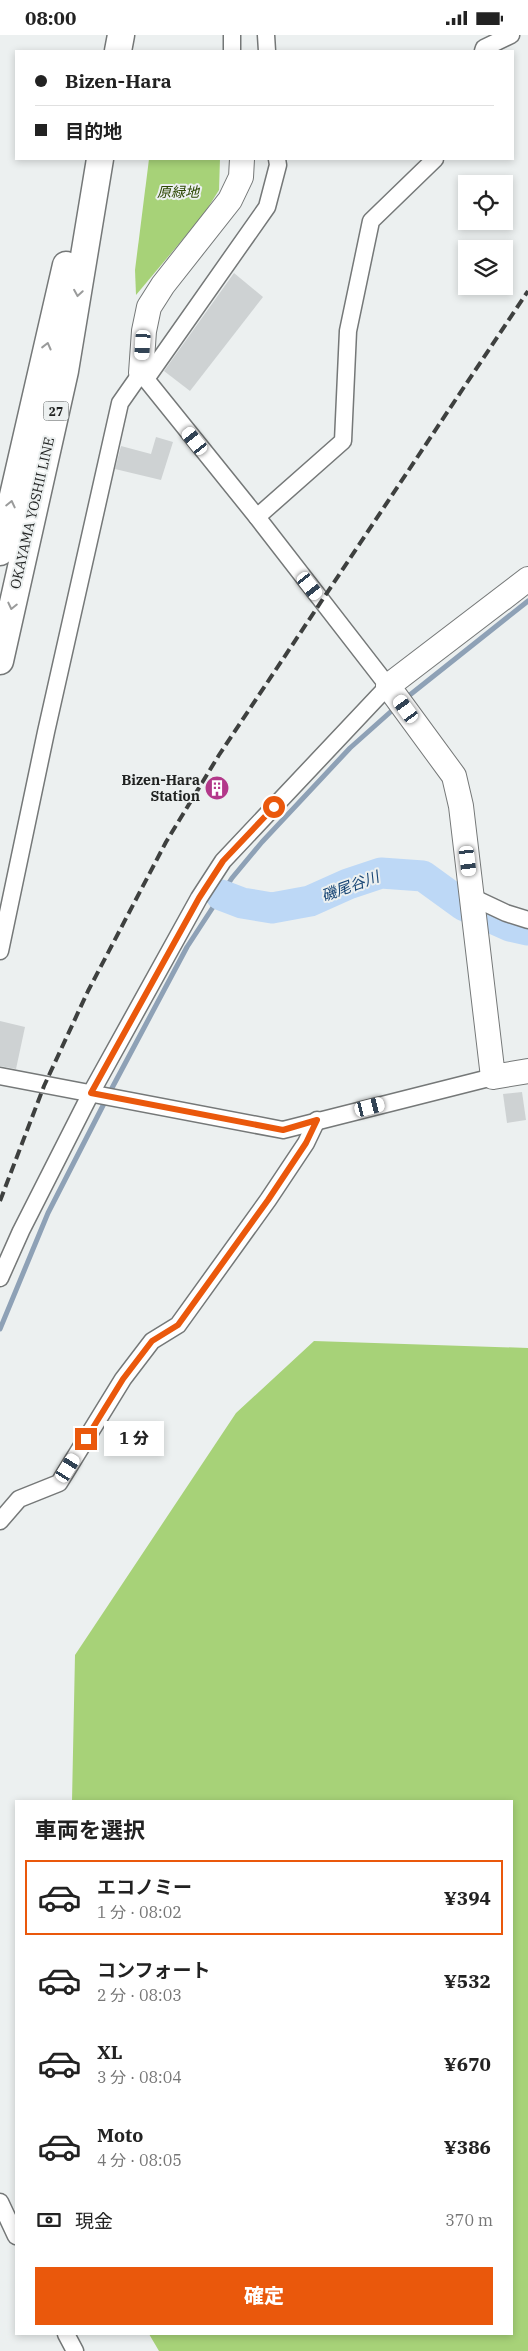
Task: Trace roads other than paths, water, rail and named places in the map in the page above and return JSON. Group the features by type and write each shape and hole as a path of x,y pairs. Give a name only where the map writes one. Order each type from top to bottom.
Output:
{"main road":[{"path":"118,50 121,35"},
{"name":"OKAYAMA YOSHII LINE","path":"0,551 92,160"},
{"name":"OKAYAMA YOSHII LINE","path":"0,661 65,371 100,160"},
{"path":"144,376 144,331 149,307 162,285 230,200 240,177 242,160"},
{"path":"528,579 396,696 454,776 461,805 493,1077 528,1071"}],"street":[{"path":"232,35 232,50"},
{"path":"266,35 267,50"},
{"path":"483,50 511,35"},
{"path":"0,951 46,732 120,403 144,376 267,207 278,165 277,160"},
{"path":"257,517 342,441 348,331 371,221 434,160"},
{"path":"0,1278 21,1231 102,1095 199,898 223,861 396,696 257,517 144,376"},
{"path":"473,906 528,920"},
{"path":"0,1076 283,1130 493,1077"},
{"path":"0,1521 19,1499 59,1483 123,1379 152,1341 178,1325 268,1200 306,1143 317,1120"},
{"path":"0,2202 15,2234"},
{"path":"67,2335 75,2351"}],"waterway":[{"path":"406,698 528,601"},
{"path":"0,1329 48,1213 187,947 232,878 262,842 350,748 396,707"},
{"name":"磯尾谷川","path":"221,895 242,903 272,908 310,901 348,884 381,873 423,876 463,905 510,926 528,930"}],"railway":[{"path":"0,1201 44,1086 88,991 166,842 219,755 528,291"}],"place":[{"name":"Bizen-Hara Station","path":"217,788"}],"park label":[{"name":"原緑地","path":"178,192"}]}
